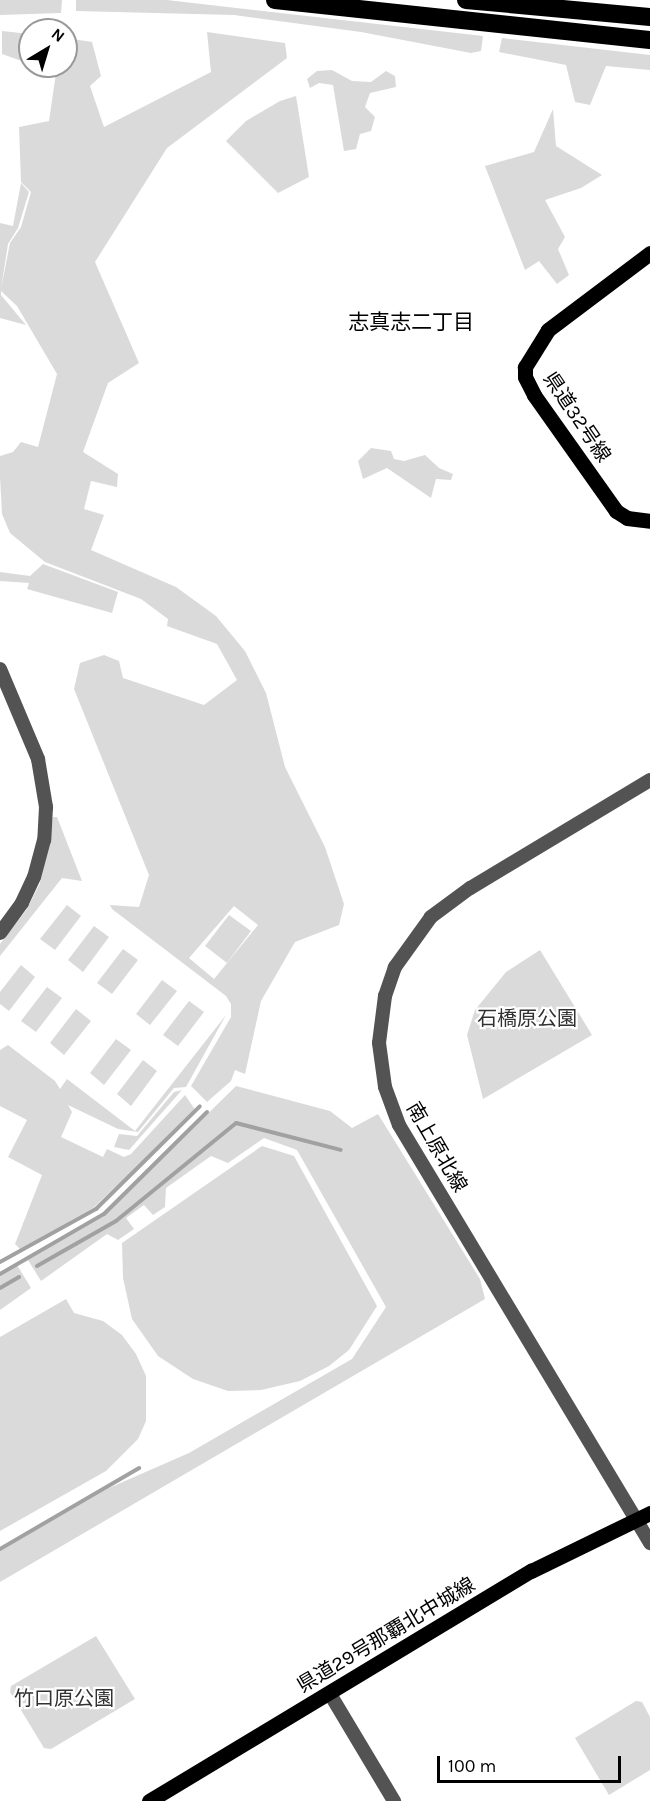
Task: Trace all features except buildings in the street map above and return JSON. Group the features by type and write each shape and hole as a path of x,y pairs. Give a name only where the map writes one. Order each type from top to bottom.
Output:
{"highway":[{"path":"275,0 650,40"},
{"path":"466,0 650,17"}],"main road":[{"name":"県道32号線","path":"650,252 548,330 525,367 534,395 616,510 627,518 650,521"},
{"name":"県道29号那覇北中城線","path":"149,1801 531,1571 643,1516"}],"street":[{"path":"0,669 38,759 46,807 44,840 34,878 22,903 0,933"},
{"name":"南上原北線","path":"650,780 470,888 431,917 403,953 392,974 383,1005 379,1042 385,1087 399,1125 643,1516 650,1543"},
{"path":"330,1694 394,1801"}],"green space":[{"path":"0,0 62,0 61,13 0,15"},
{"path":"76,0 167,0 483,36 481,51 471,53 361,32 234,15 76,11"},
{"path":"2,31 18,33 18,60 2,54"},
{"path":"207,32 285,43 287,58 167,148 95,262 139,363 108,383 83,452 118,474 117,487 91,481 84,509 104,515 91,550 176,587 216,616 245,651 266,693 285,767 325,847 344,904 339,925 295,942 261,1001 245,1074 235,1070 231,1081 207,1102 191,1086 231,1017 231,1004 226,996 112,909 110,905 139,907 149,875 74,689 80,663 104,655 119,661 123,678 204,705 237,680 217,644 167,626 168,619 141,599 45,562 10,533 2,514 0,456 13,452 21,442 38,447 57,374 17,306 1,291 1,295 26,325 0,318 0,223 13,226 21,183 29,192 18,228 8,244 1,289 10,243 21,227 31,192 21,182 19,127 49,121 55,78 78,78 78,40 92,42 101,76 90,86 104,127 211,72","holes":["234,906 258,925 214,979 189,958"]},
{"path":"502,38 650,55 650,70 606,66 590,105 575,102 566,65 499,52"},
{"path":"332,70 352,81 371,82 386,71 395,76 396,87 370,93 365,107 375,117 371,131 360,134 356,149 344,151 333,85 319,83 310,88 307,79 317,71"},
{"path":"296,96 309,177 278,193 226,141 246,121 280,101"},
{"path":"553,109 556,146 602,175 581,188 545,200 565,237 558,249 569,275 557,284 539,261 525,270 485,166 534,152"},
{"path":"371,448 391,451 394,459 404,461 425,455 439,468 453,474 451,480 436,479 431,498 387,468 363,479 358,461"},
{"path":"43,564 118,592 112,613 27,589 29,583 0,581 0,572 30,576"},
{"path":"53,817 57,817 82,881 62,878 0,956 0,944 27,909 40,883"},
{"path":"67,905 81,916 55,950 40,939"},
{"path":"229,915 251,931 227,963 205,946"},
{"path":"94,926 109,937 83,972 68,960"},
{"path":"123,949 138,960 112,994 97,983"},
{"name":"石橋原公園","path":"540,950 592,1035 483,1099 467,1035 475,1010 506,972"},
{"path":"21,965 35,977 9,1011 0,1004 0,992"},
{"path":"162,980 177,991 150,1025 136,1014"},
{"path":"47,987 62,998 36,1032 21,1021"},
{"path":"189,1001 204,1012 178,1046 163,1035"},
{"path":"76,1009 91,1021 64,1055 50,1043"},
{"path":"226,1015 186,1087 174,1088 138,1132 118,1129 68,1105 72,1112 61,1137 103,1157 107,1149 124,1157 131,1154 185,1095 196,1111 93,1208 20,1249 15,1244 42,1175 8,1157 27,1120 0,1106 0,1050 8,1045 55,1081 60,1089 67,1079 135,1131"},
{"path":"116,1039 131,1050 104,1085 90,1073"},
{"path":"143,1060 157,1071 131,1106 117,1094"},
{"path":"236,1086 330,1111 352,1128 378,1114 480,1279 485,1299 0,1582 0,1551 109,1488 189,1453 352,1359 386,1307 297,1150 264,1138 228,1163 211,1156 166,1188 165,1207 153,1215 144,1205 126,1218 134,1229 118,1240 107,1234 41,1281 28,1260 103,1217"},
{"path":"182,1090 129,1150 114,1147 119,1134 137,1136 174,1092"},
{"path":"262,1146 294,1156 377,1306 349,1350 329,1366 300,1381 261,1390 228,1391 193,1379 158,1356 132,1319 123,1278 122,1243"},
{"path":"17,1265 31,1288 0,1310 0,1275"},
{"path":"66,1299 74,1313 103,1321 122,1335 136,1354 146,1376 146,1421 138,1439 106,1471 0,1531 0,1337"},
{"name":"竹口原公園","path":"96,1636 135,1699 51,1749 44,1748 10,1692 11,1686"},
{"path":"636,1701 642,1702 650,1717 650,1770 609,1795 575,1738"}],"waterway":[{"path":"0,1262 96,1209 200,1106"},
{"path":"0,1274 104,1214 207,1112"},
{"path":"37,1266 116,1221 236,1123 341,1150"},
{"path":"0,1288 19,1277"},
{"path":"0,1549 139,1468"}],"district":[{"name":"志真志二丁目","path":"411,322"}]}
